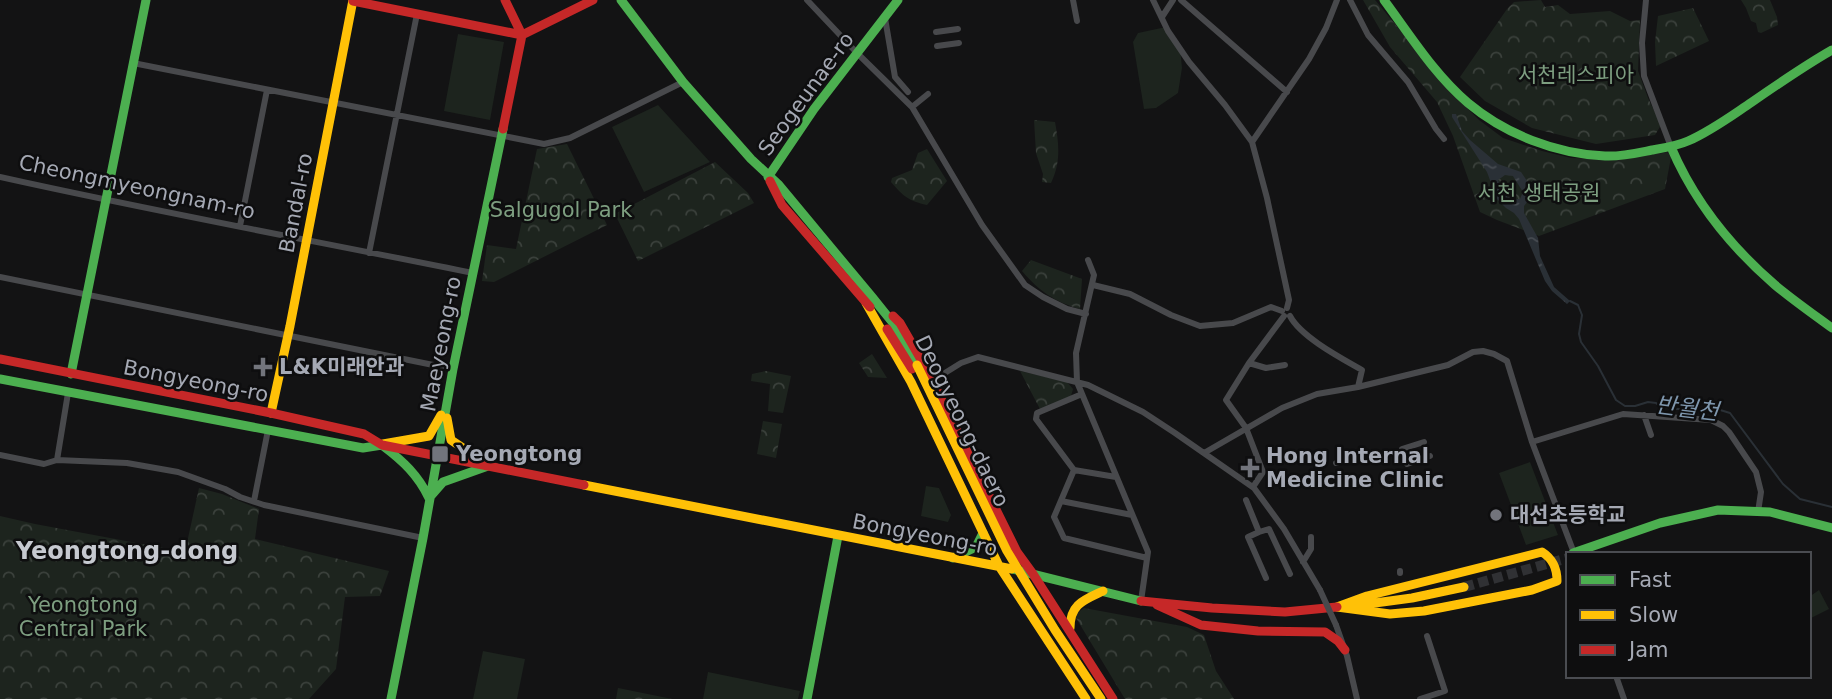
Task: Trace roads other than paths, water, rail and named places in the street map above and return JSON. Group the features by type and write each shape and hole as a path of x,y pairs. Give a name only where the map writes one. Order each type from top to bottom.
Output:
{"main road":[{"path":"71,374 145,0"},
{"path":"353,0 522,35 593,0"},
{"name":"Bandal-ro","path":"271,413 353,0"},
{"path":"505,0 522,35"},
{"name":"Deogyeong-daero","path":"621,0 683,82 768,177 778,184 869,300 893,323 1003,556 1094,699"},
{"name":"Seogeunae-ro","path":"768,177 789,144 898,0"},
{"path":"1384,0 1455,90 1485,115 1532,140 1566,150 1605,156 1671,147 1690,140 1719,125 1832,50"},
{"name":"Maeyeong-ro","path":"391,699 453,369 522,35"},
{"path":"1671,147 1682,173 1709,216 1775,285 1832,328"},
{"path":"869,300 900,323 933,381 1017,552 1113,699"},
{"path":"869,300 999,566 1086,699"},
{"name":"Bongyeong-ro","path":"0,359 271,413 364,434 382,444 436,456 999,566 1144,601 1285,612 1397,602 1464,587"},
{"name":"Deogyeong-daero","path":"914,367 1007,551 1101,699"},
{"name":"Bongyeong-ro","path":"0,379 363,448 382,444"},
{"path":"382,444 429,436 446,407"},
{"path":"446,407 451,440 489,466"},
{"path":"382,444 409,466 422,482 429,498 443,482 489,466"},
{"path":"1577,552 1660,523 1718,510 1770,512 1832,528"},
{"path":"953,558 980,544 983,533"},
{"path":"807,699 838,536"},
{"path":"1542,551 1549,556 1558,574 1557,581 1532,590 1424,611 1390,614 1337,607 1367,596 1542,551"},
{"path":"1070,630 1069,618 1075,607 1103,591"},
{"path":"1144,601 1201,625 1258,631 1325,632 1345,650"}],"street":[{"path":"807,0 856,53 908,93 912,107 982,225 1025,285 1067,309 1086,314"},
{"path":"1073,0 1077,21"},
{"path":"1153,0 1168,31 1189,62 1252,142 1289,300 1286,313 1249,363 1227,400 1246,428 1263,472 1253,487"},
{"path":"1161,17 1173,0"},
{"path":"1181,0 1287,92"},
{"path":"1252,142 1296,80 1321,38 1337,0"},
{"path":"1350,0 1368,35 1408,82 1444,139"},
{"path":"1646,0 1642,43 1643,76 1671,147"},
{"path":"369,253 417,14"},
{"path":"885,18 895,85"},
{"path":"936,32 958,29"},
{"path":"937,46 960,43"},
{"path":"133,63 544,144 564,141 683,82"},
{"path":"240,226 267,90"},
{"path":"912,107 928,94"},
{"name":"Cheongmyeongnam-ro","path":"0,177 173,214 473,272"},
{"path":"1088,260 1094,275 1076,353 1077,382 1148,552 1144,601"},
{"path":"0,277 453,369"},
{"path":"1093,285 1130,294 1200,326 1233,323 1271,307 1286,313 1298,329 1362,370 1358,387"},
{"path":"1204,453 1282,408 1317,394 1448,365 1473,352 1483,351 1507,361 1532,442 1574,552"},
{"path":"933,381 961,363 978,357 1088,385 1143,412 1253,487 1284,529 1320,590 1345,650 1357,699"},
{"path":"1249,363 1266,368 1285,365"},
{"path":"57,460 68,393"},
{"path":"1082,394 1037,413 1036,419 1074,470 1116,477"},
{"path":"1532,442 1623,414 1711,420 1729,432 1756,472 1761,492 1758,512"},
{"path":"1644,415 1651,435"},
{"path":"254,501 268,430"},
{"path":"1402,449 1424,442"},
{"path":"0,455 44,464 57,460 127,463 178,472 264,505 423,538"},
{"path":"1336,463 1359,456"},
{"path":"1407,464 1430,456"},
{"path":"1074,470 1054,517 1064,538 1147,558"},
{"path":"1247,500 1259,532"},
{"path":"1061,501 1132,515"},
{"path":"1266,578 1248,537 1269,529 1290,575"},
{"path":"1303,562 1311,549 1311,537"},
{"path":"1420,699 1445,691 1427,636"},
{"path":"1617,678 1623,699"}],"water":[{"path":"1452,114 1456,114 1462,131 1470,140 1498,164 1521,172 1529,184 1533,194 1524,206 1524,213 1538,238 1540,256 1554,287 1570,301 1567,304 1545,281 1519,219 1497,199 1487,172 1452,117","holes":["1505,175 1513,176 1523,192 1520,199 1510,199 1502,192 1498,180"]}],"waterway":[{"name":"반월천","path":"1570,301 1578,305 1582,315 1579,334 1581,342 1598,366 1616,400 1625,406 1648,402 1656,403 1660,407 1717,409 1730,413 1783,484 1800,499 1832,507"}],"tunnel":[{"path":"1464,587 1566,559"}],"place":[{"name":"L&K미래안과","path":"263,367"},
{"name":"Yeongtong","path":"440,454"},
{"name":"Hong Internal Medicine Clinic","path":"1250,468"},
{"name":"대선초등학교","path":"1496,515"}],"district":[{"name":"Yeongtong-dong","path":"127,551"}],"park label":[{"name":"서천레스피아","path":"1576,75"},
{"name":"서천 생태공원","path":"1539,193"},
{"name":"Salgugol Park","path":"561,210"},
{"name":"Yeongtong Central Park","path":"83,617"}]}
